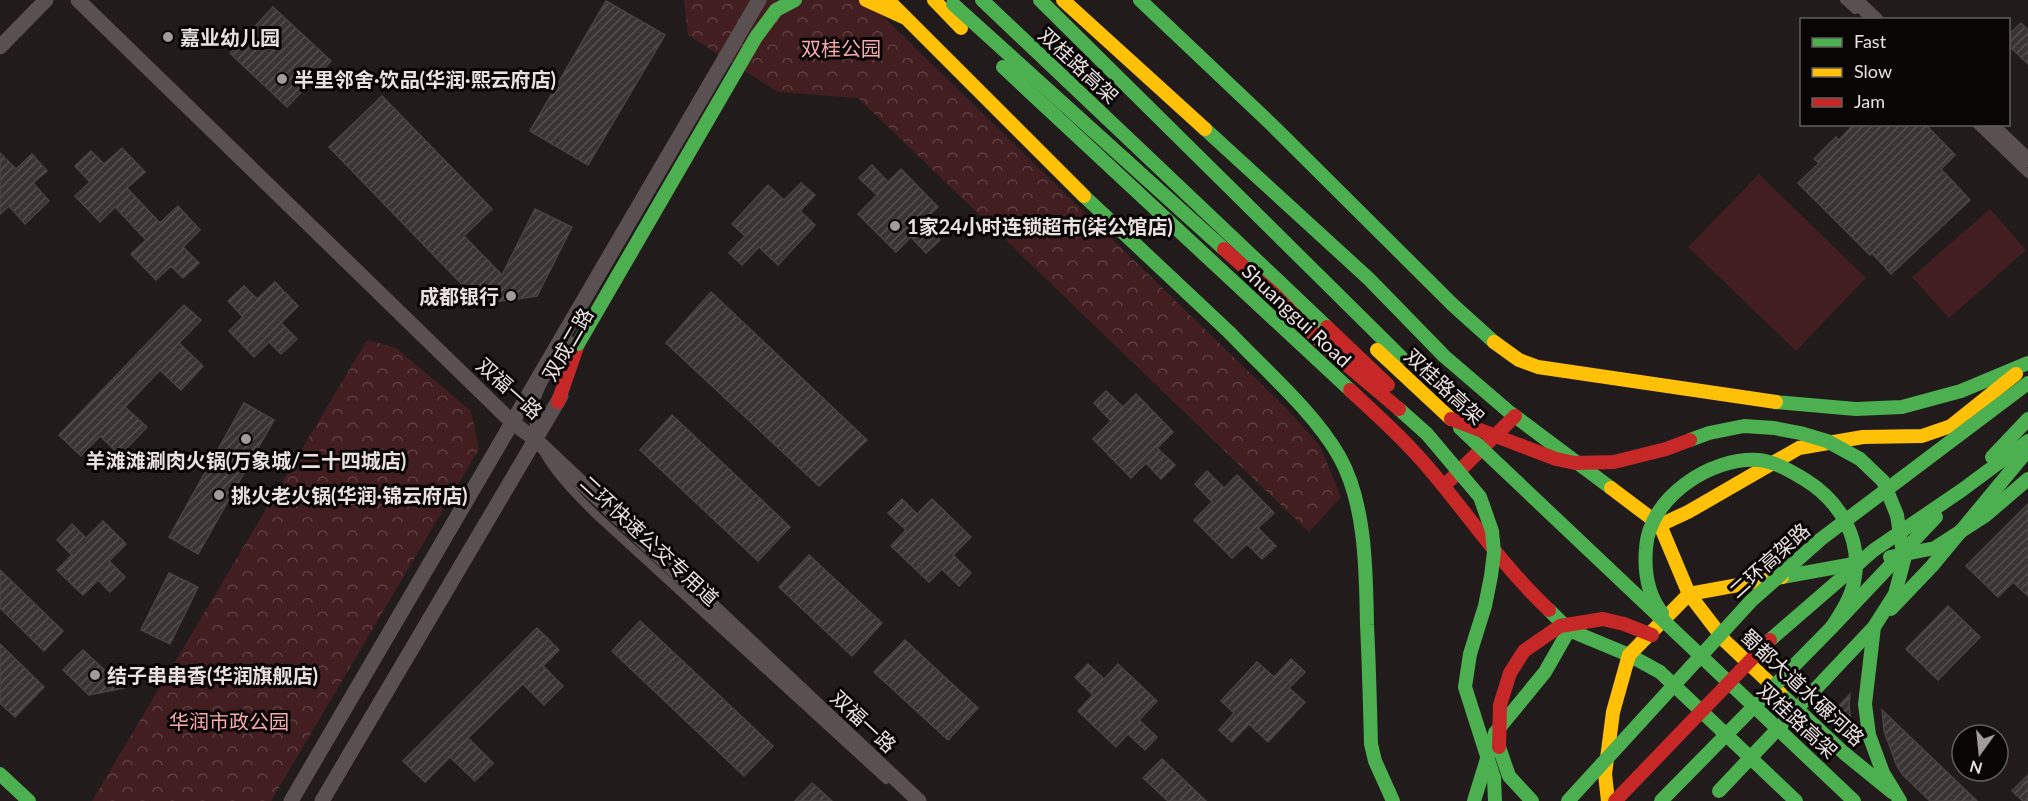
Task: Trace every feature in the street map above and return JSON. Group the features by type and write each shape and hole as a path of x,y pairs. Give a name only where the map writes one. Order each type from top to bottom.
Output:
{"main road":[{"path":"558,402 578,344 756,37 776,10 793,0"},
{"path":"866,0 903,17"},
{"path":"888,0 1050,164 1230,333 1321,428 1340,457 1353,492 1364,549 1371,744 1375,761 1393,801"},
{"name":"Shuanggui Road","path":"934,0 1401,437 1525,588 1569,630 1629,655"},
{"name":"双桂路高架","path":"982,0 1482,473"},
{"path":"1040,0 1393,347 1451,419 1556,459 1575,463 1614,462 1666,449 1709,433 1744,426 1774,428 1827,441 1860,459 1883,481 1897,515 1904,560 1895,594 1874,627 1865,704 1869,735 1883,773 1901,801"},
{"path":"1063,0 1369,279 1444,356 1515,416 1660,525 1688,512 1799,448 1863,437 1922,436 1950,426 2028,364"},
{"path":"1140,0 1271,124 1453,304 1505,351 1519,360 1538,367 1572,373 1794,405 1856,410 1902,407 1961,391 2028,364"},
{"path":"951,2 1273,293 1328,349 1427,434 1480,497"},
{"name":"双桂路高架","path":"1294,271 1854,801"},
{"path":"1328,349 1426,421"},
{"name":"二环高架路","path":"1568,801 1751,601 1821,539 2028,383"},
{"path":"1443,486 1515,416"},
{"path":"1661,801 1679,780 1832,627 2028,419"},
{"path":"1448,441 1480,497 1492,531 1494,552 1491,576 1485,606 1470,654 1465,687 1494,778 1506,801"},
{"path":"1616,801 1774,636 1874,550 1962,490 2028,441"},
{"path":"1709,801 1932,566 2028,450"},
{"path":"1671,628 1651,597 1646,564 1648,532 1659,513 1678,489 1699,474 1727,464 1756,460 1788,470 1816,484 1838,506 1852,531 1857,554 1854,582 1847,602 1832,627"},
{"path":"1608,801 1605,774 1613,712 1629,655 1689,594 1935,548 1986,515 2028,479"},
{"name":"蜀都大道水碾河路","path":"1660,525 1689,594 1725,641 1844,753 1901,801"},
{"path":"1532,801 1509,776 1499,747 1500,705 1510,673 1524,651 1560,626 1604,619 1624,624 1656,638 1626,610"},
{"path":"1474,801 1495,733 1545,672 1569,630"},
{"path":"1629,655 1660,672 1796,801"},
{"name":"双桂路高架","path":"1677,658 1778,753"},
{"path":"0,774 29,801"},
{"path":"1494,778 1495,801"},
{"path":"1651,801 1679,780"}],"street":[{"path":"0,47 46,0"},
{"name":"双福一路","path":"78,0 512,422 536,440 919,801"},
{"name":"双成二路","path":"322,801 793,0"},
{"path":"1855,0 1874,18"},
{"name":"双成二路","path":"291,801 512,422 762,5"},
{"path":"1992,126 2028,160"}],"lane":[{"path":"1844,0 1863,18"},
{"name":"二环快速公交专用道","path":"762,5 539,392 532,418 536,434 556,471 595,514 909,801"},
{"path":"1978,126 2028,174"}],"green space":[{"name":"双桂公园","path":"684,0 866,0 1287,409 1320,446 1341,497 1309,532 858,98 778,92 688,35"},
{"path":"1759,174 1866,278 1796,351 1688,247"},
{"path":"1990,209 2026,250 1949,318 1912,277"},
{"name":"华润市政公园","path":"367,340 396,348 471,411 479,449 271,801 92,801"}],"building":[{"path":"606,1 665,35 588,165 530,131"},
{"path":"273,7 331,61 287,107 230,53"},
{"path":"2021,23 2028,30 2028,64 2010,47 2010,33"},
{"path":"382,96 492,209 464,236 502,275 535,209 572,227 537,296 481,304 329,147"},
{"path":"1852,126 1927,126 1955,155 1941,169 1970,200 1891,274 1798,183 1819,163 1814,159 1836,137 1839,140"},
{"path":"122,148 145,172 127,188 160,223 178,206 200,230 183,247 199,263 183,278 171,266 156,280 131,254 146,240 115,207 100,222 75,196 90,182 75,166 91,151 104,164"},
{"path":"0,153 16,169 32,154 47,171 33,183 49,201 25,224 9,206 0,214"},
{"path":"872,165 888,182 901,169 938,207 922,222 940,240 926,253 911,237 896,252 858,214 877,195 859,178"},
{"path":"801,183 815,195 800,211 815,225 778,265 759,247 742,265 729,253 745,236 732,224 768,185 784,200"},
{"path":"275,282 298,306 281,323 297,339 281,354 269,342 254,357 229,331 243,317 228,301 244,286 257,299"},
{"path":"711,292 867,440 819,486 666,343"},
{"path":"184,305 201,320 179,343 203,366 181,390 160,370 125,407 147,427 120,455 100,436 81,456 59,435"},
{"path":"1106,391 1123,407 1136,394 1173,432 1157,448 1175,465 1161,479 1146,463 1131,478 1093,439 1111,421 1094,403"},
{"path":"244,403 274,420 198,554 169,537"},
{"path":"672,415 790,527 758,561 640,450"},
{"path":"1207,471 1224,488 1237,475 1274,513 1258,528 1276,546 1262,559 1247,544 1232,558 1194,520 1212,502 1195,484"},
{"path":"902,499 917,514 932,499 971,537 953,555 971,573 959,586 942,569 929,582 891,546 906,530 888,513"},
{"path":"2028,504 2028,596 2013,582 1998,597 1966,566"},
{"path":"103,521 126,544 109,561 125,577 110,592 98,580 83,595 57,570 72,555 57,540 72,524 86,538"},
{"path":"809,555 882,623 852,656 779,587"},
{"path":"0,570 63,631 44,651 0,608"},
{"path":"169,573 198,587 170,644 141,630"},
{"path":"1948,606 1980,637 1938,680 1906,649"},
{"path":"640,621 773,746 744,776 612,651"},
{"path":"537,628 559,650 543,666 563,686 544,705 523,684 468,738 493,763 475,781 450,757 425,782 403,761"},
{"path":"905,640 978,708 948,740 874,672"},
{"path":"0,644 44,687 15,717 0,703"},
{"path":"83,650 124,688 89,695 63,670"},
{"path":"1291,659 1305,672 1289,688 1305,702 1268,742 1249,724 1232,742 1219,730 1234,713 1221,701 1257,662 1274,677"},
{"path":"1088,664 1104,679 1118,664 1157,701 1139,720 1157,737 1145,750 1128,734 1116,747 1078,711 1093,695 1075,677"},
{"path":"1850,694 1849,706 1852,727 1835,710"},
{"path":"1882,710 1950,775 1950,783 1958,783 1977,801 1930,801 1903,775 1897,766 1884,731"},
{"path":"1162,759 1206,801 1168,801 1143,778"},
{"path":"2028,775 2028,801 2023,801 2012,791"},
{"path":"812,783 832,801 795,801"}],"traffic: fast":[{"path":"578,344 756,37 776,10 795,0"},
{"path":"982,0 1327,327"},
{"path":"1040,0 1401,357"},
{"path":"1140,0 1271,124 1453,305 1494,342"},
{"path":"953,4 1224,249"},
{"path":"1003,67 1350,390"},
{"path":"1205,129 1369,279 1444,356 1508,411 1611,488"},
{"path":"1084,196 1230,333"},
{"path":"1230,333 1316,423 1339,456 1355,495 1365,561 1371,744 1375,761 1393,801"},
{"path":"1776,402 1856,409 1902,407 1961,391 2028,363"},
{"path":"1568,801 1751,601 1821,539 2028,383"},
{"path":"1399,409 1427,434 1480,497 1492,531 1494,552 1491,576 1485,606 1470,654 1465,687 1494,778"},
{"path":"1992,457 2028,419"},
{"path":"1690,440 1709,433 1744,426 1800,433 1827,441 1860,459 1883,481 1897,515 1904,560 1895,594 1874,627 1865,704 1869,735 1883,773 1900,801"},
{"path":"1460,428 1854,801"},
{"path":"1770,640 1874,550 1962,490 2028,441"},
{"path":"1891,609 1932,566 2028,450"},
{"path":"1662,613 1650,590 1646,566 1646,548 1650,530 1658,513 1670,497 1702,473 1721,465 1758,460 1782,467 1817,488 1838,510 1852,536 1856,566 1853,588 1832,627"},
{"path":"1890,557 1935,548 1986,515 2028,479"},
{"path":"1661,801 1832,627 1936,517"},
{"path":"1782,577 1859,563"},
{"path":"1549,610 1569,630 1629,655 1660,672 1796,801"},
{"path":"1824,680 1874,627"},
{"path":"1474,801 1495,733 1545,672 1569,630"},
{"path":"1719,791 1824,680"},
{"path":"1780,693 1844,753 1892,792"},
{"path":"1499,747 1509,776 1532,801"},
{"path":"0,774 29,801"},
{"path":"1494,778 1495,801"}],"traffic: slow":[{"path":"866,0 903,17"},
{"path":"888,0 1084,196"},
{"path":"934,0 961,28"},
{"path":"1063,0 1205,129"},
{"path":"1494,342 1519,360 1538,367 1776,402"},
{"path":"1377,350 1451,419"},
{"path":"1660,525 1688,512 1799,448 1863,437 1922,436 1951,426 2016,374"},
{"path":"1611,488 1660,525 1689,594 1725,641 1780,693"},
{"path":"1608,801 1605,774 1613,712 1629,655 1689,594 1782,577"}],"traffic: jam":[{"path":"1224,249 1273,293 1328,349 1399,409"},
{"path":"1327,327 1388,385"},
{"path":"558,402 578,344"},
{"path":"1350,390 1421,460 1502,560 1549,610"},
{"path":"1449,481 1515,416"},
{"path":"1451,419 1556,459 1575,463 1614,462 1666,449 1690,440"},
{"path":"1499,747 1500,705 1510,673 1524,651 1560,626 1603,619 1652,635"},
{"path":"1615,801 1770,640"}],"place":[{"name":"嘉业幼儿园","path":"168,37"},
{"name":"半里邻舍·饮品(华润·熙云府店)","path":"282,79"},
{"name":"1家24小时连锁超市(柒公馆店)","path":"895,226"},
{"name":"成都银行","path":"511,296"},
{"name":"羊滩滩涮肉火锅(万象城/二十四城店)","path":"246,439"},
{"name":"挑火老火锅(华润·锦云府店)","path":"219,495"},
{"name":"结子串串香(华润旗舰店)","path":"95,675"}]}
